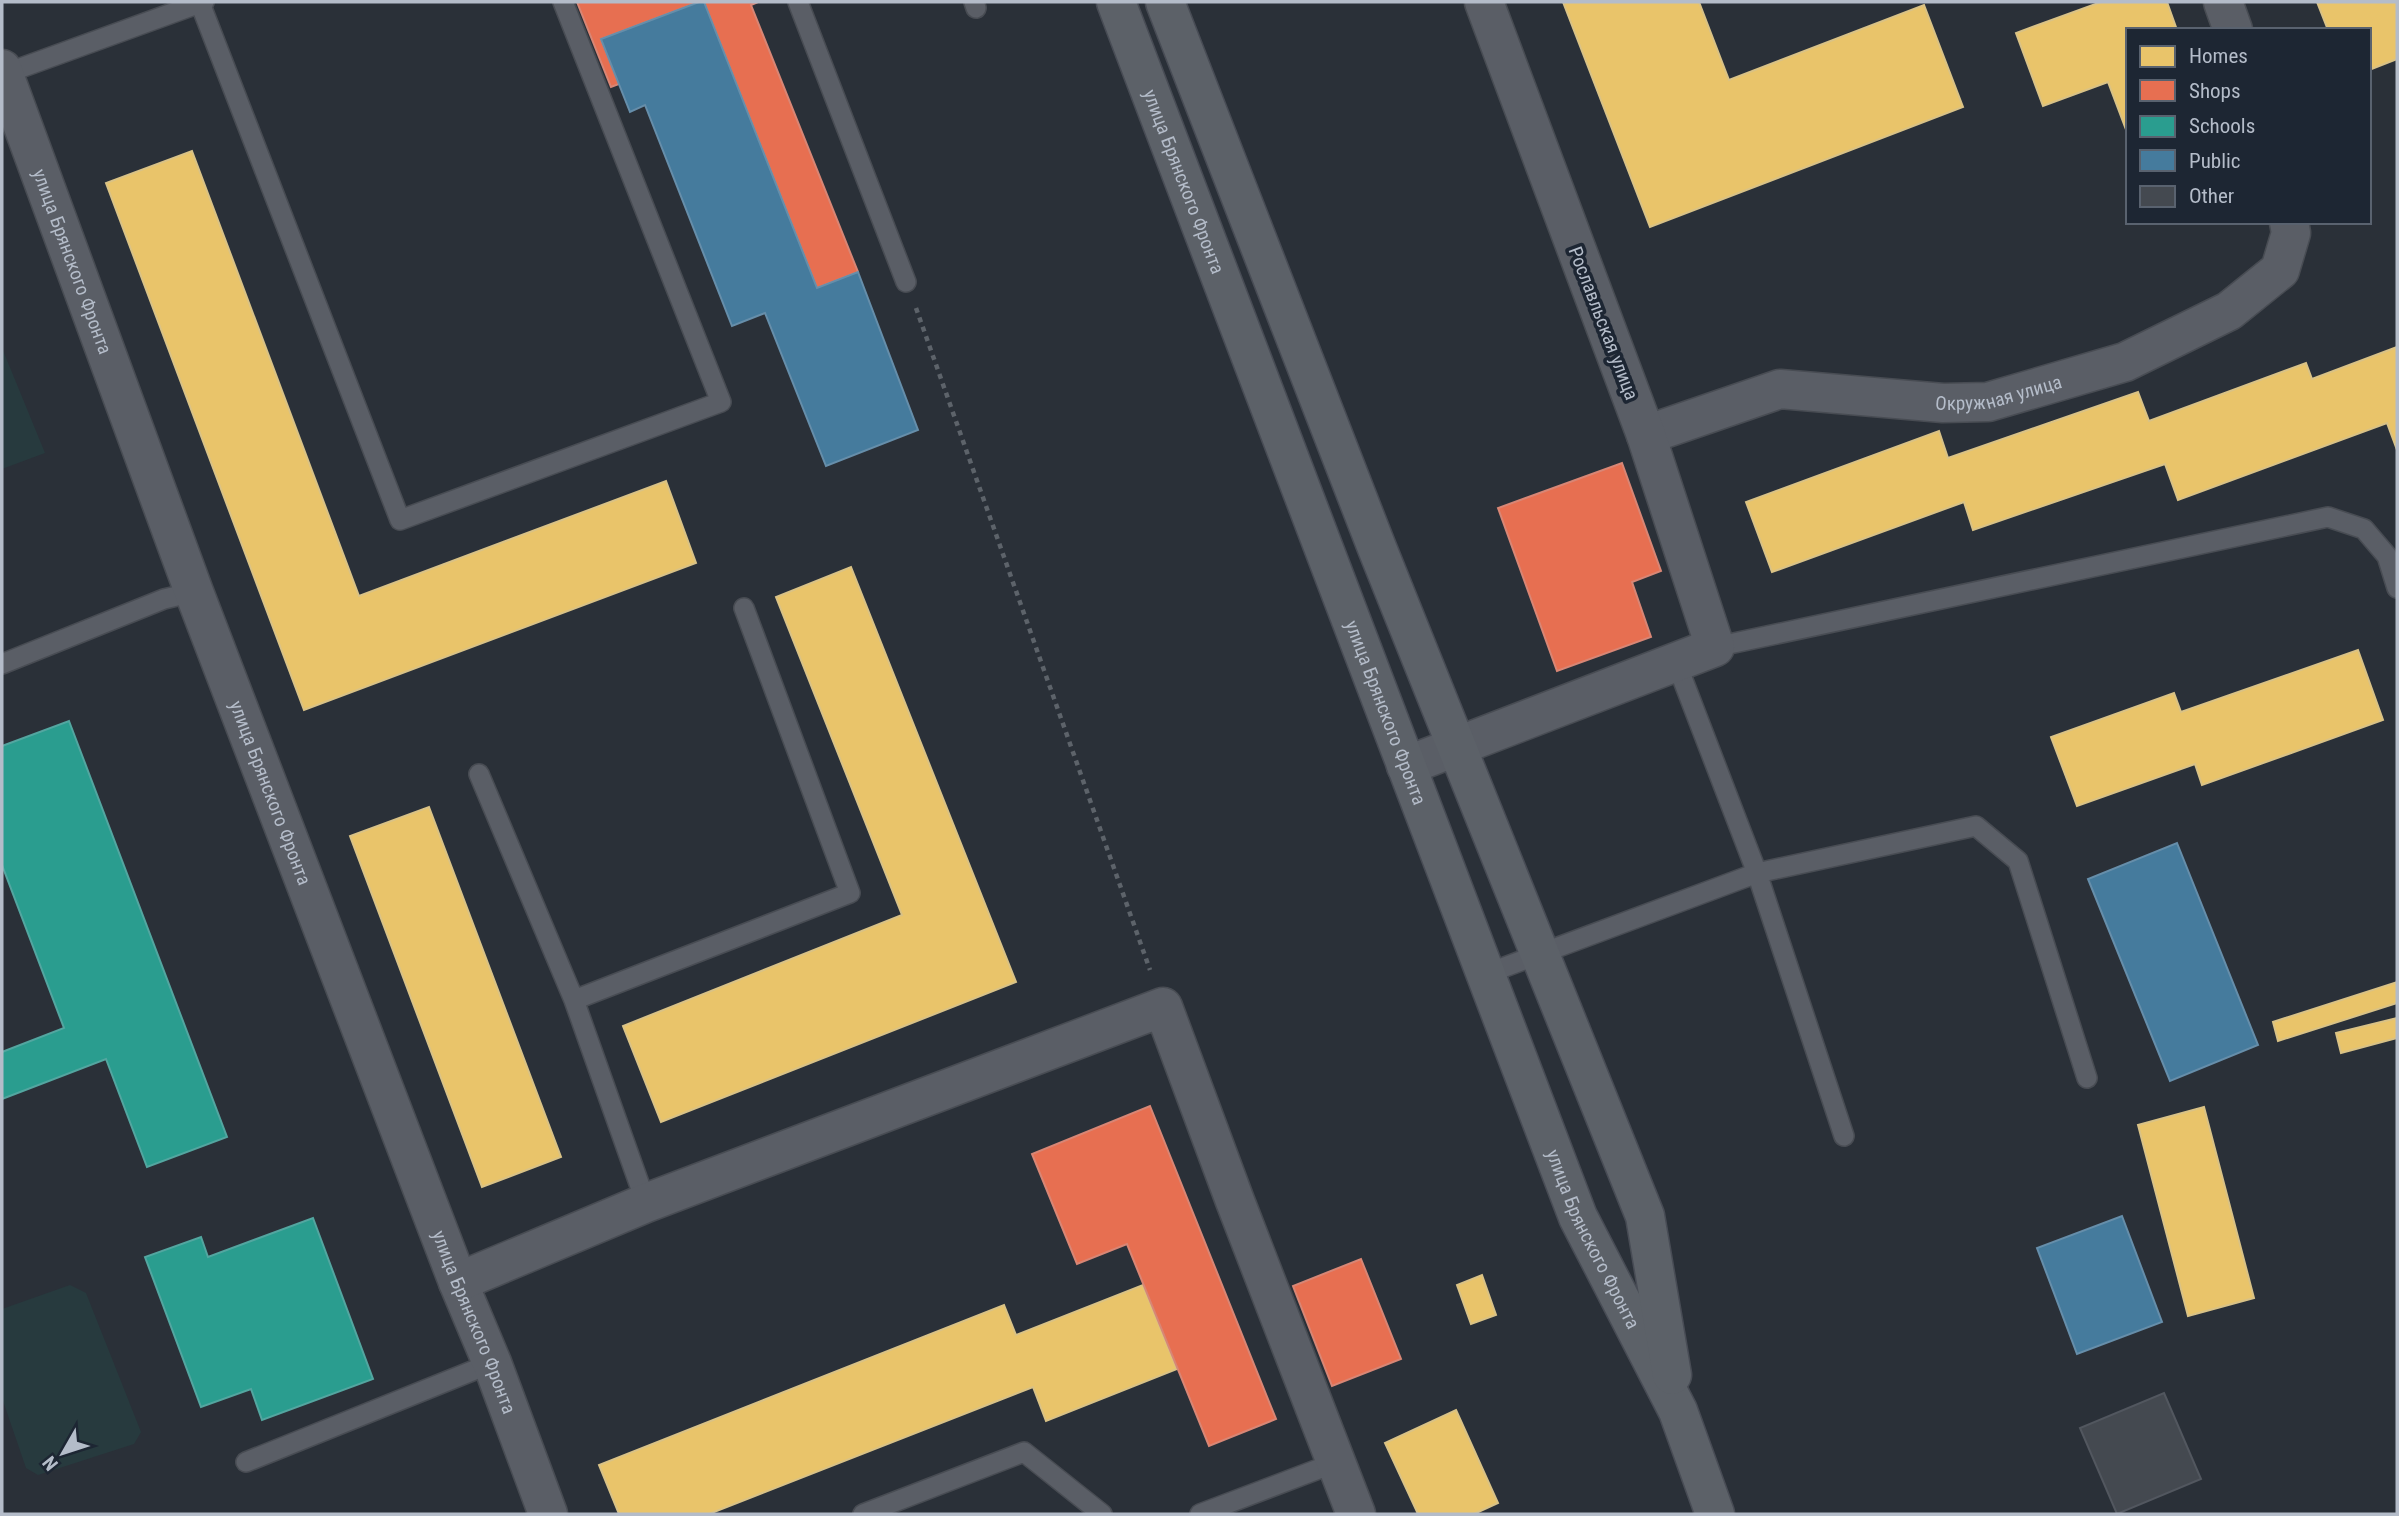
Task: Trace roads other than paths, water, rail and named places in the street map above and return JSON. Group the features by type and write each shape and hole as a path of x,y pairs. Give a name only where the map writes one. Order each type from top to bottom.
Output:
{"main road":[{"name":"улица Брянского Фронта","path":"1116,2 1578,1217 1678,1411 1715,1514"},
{"name":"улица Брянского Фронта","path":"1166,2 1372,535 1645,1216 1678,1411"}],"street":[{"name":"Рославльская улица","path":"1484,2 1646,435 1715,647"},
{"path":"2223,2 2232,28"},
{"name":"улица Брянского Фронта","path":"3,71 194,592 548,1514"},
{"name":"Окружная улица","path":"1646,435 1780,389 1942,403 1988,402 2124,362 2229,311 2280,270 2291,233 2289,224"},
{"path":"1406,766 1715,647"},
{"path":"458,1282 646,1203 1163,1007 1356,1514"}],"lane":[{"path":"3,71 202,2 400,520 720,402 562,2"},
{"path":"798,2 906,282"},
{"path":"1715,647 2328,517 2364,529 2387,556 2397,588"},
{"path":"2,664 164,599 194,592"},
{"path":"573,999 850,892 744,608"},
{"path":"1676,662 1756,873 1844,1136"},
{"path":"478,774 573,999 646,1203"},
{"path":"1486,974 1756,873 1976,826 2018,861 2087,1078"},
{"path":"246,1461 492,1363"},
{"path":"863,1514 1024,1452 1102,1514"},
{"path":"1200,1514 1337,1462"}]}
